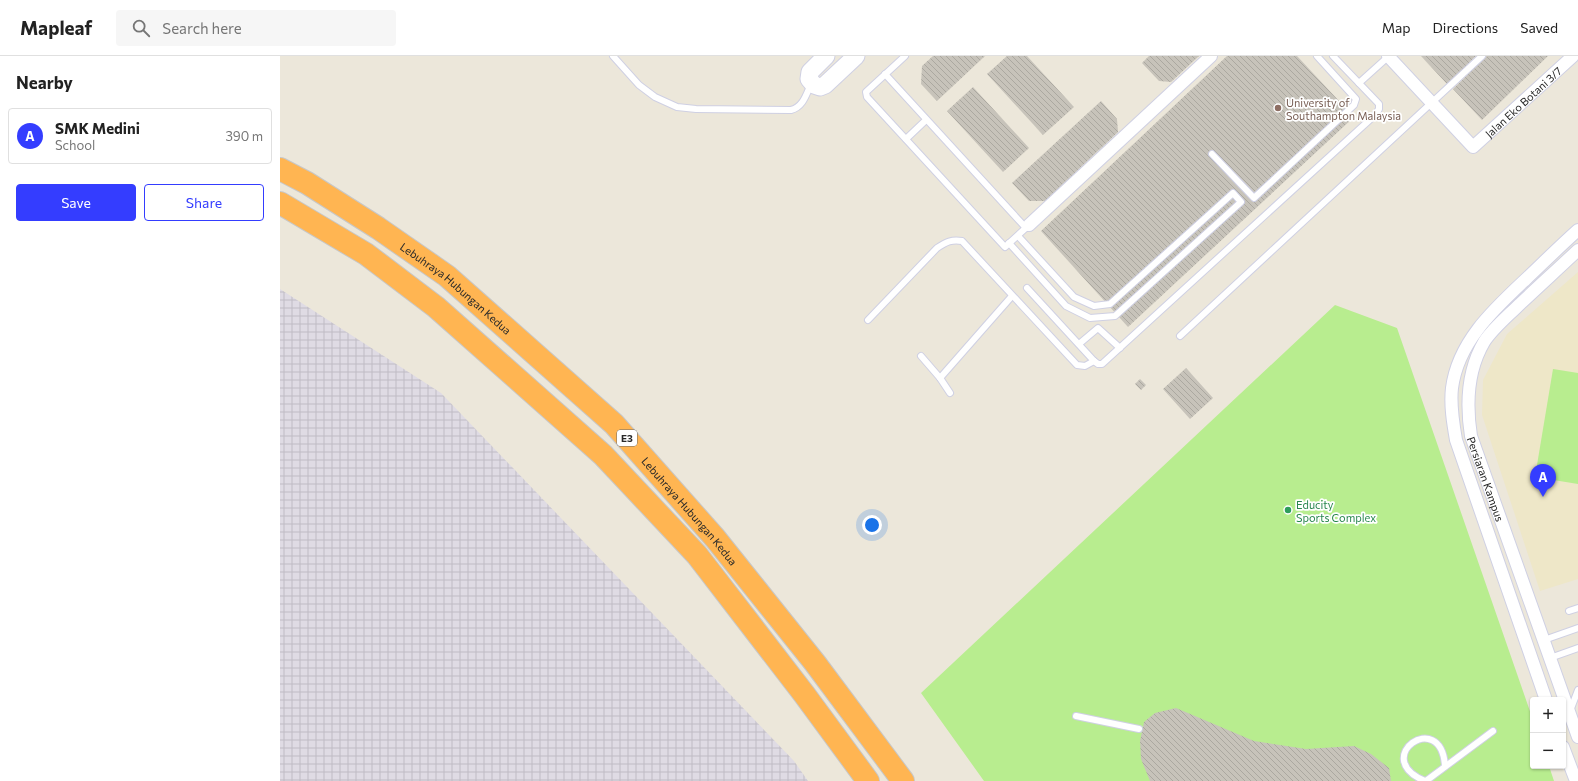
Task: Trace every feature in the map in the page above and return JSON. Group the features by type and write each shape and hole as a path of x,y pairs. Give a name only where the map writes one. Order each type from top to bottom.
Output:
{"highway":[{"name":"Lebuhraya Hubungan Kedua","path":"280,169 307,183 378,228 447,276 614,424 715,538 815,662 903,781"},
{"path":"280,203 366,254 436,308 603,455 697,555 804,694 868,781"}],"street":[{"path":"826,56 810,72 811,83 816,86 825,85 856,56"},
{"path":"1027,227 1211,56"},
{"path":"1389,56 1432,103"},
{"name":"Jalan Eko Botani 3/7","path":"1432,103 1473,147 1573,56"},
{"name":"Persiaran Kampus","path":"1545,697 1456,440 1452,415 1452,388 1460,360 1473,335 1495,308 1578,230"},
{"name":"Persiaran Kampus","path":"1578,250 1505,319 1485,341 1473,366 1468,391 1468,415 1471,436 1578,737"},
{"path":"1566,755 1576,781"}],"lane":[{"path":"613,56 639,85 655,97 677,107 696,109 791,110 803,102 811,83"},
{"path":"905,56 866,92 867,97 906,140 1066,306 1090,318 1115,316 1241,202 1233,193 1110,304 1094,306 1074,297 1018,236"},
{"path":"1212,154 1254,198 1354,105 1356,99 1317,56"},
{"path":"1359,84 1389,56"},
{"path":"1180,336 1482,56"},
{"path":"1027,288 1094,361 1098,364 1102,364 1375,115 1379,109 1378,104 1337,57"},
{"path":"886,74 926,120 1027,227 1007,245"},
{"path":"906,140 926,120"},
{"path":"868,320 937,248 945,242 954,239 962,242 1077,365 1084,366 1094,361"},
{"path":"940,378 1012,296"},
{"path":"1079,344 1098,328 1120,348"},
{"path":"921,356 940,378 950,393"},
{"path":"1570,611 1578,608"},
{"path":"1544,640 1578,628"},
{"path":"1550,658 1577,651"},
{"path":"1570,713 1578,690"},
{"path":"1076,716 1138,729"},
{"path":"1445,766 1442,751 1433,741 1423,738 1413,742 1406,750 1404,756 1406,766 1412,774 1426,781 1493,731"}],"shaded area":[{"path":"1578,272 1578,579 1540,591 1482,415 1483,380 1507,334"},
{"path":"280,289 441,393 794,761 808,781 280,781"}],"green space":[{"name":"Educity Sports Complex","path":"1335,305 1397,328 1530,711 1530,769 1550,769 1554,781 984,781 921,693"},
{"path":"1553,369 1578,373 1578,484 1535,477"}],"building":[{"path":"933,56 985,56 937,101 921,84 922,66"},
{"path":"1007,56 1027,56 1074,107 1043,135 987,74"},
{"path":"1149,56 1199,56 1171,82 1159,81 1142,63"},
{"path":"1227,56 1297,56 1354,117 1128,327 1041,231"},
{"path":"1421,56 1476,56 1447,84"},
{"path":"1487,56 1548,56 1482,120 1453,89"},
{"path":"973,87 1029,148 1003,172 947,111"},
{"path":"1101,101 1117,119 1118,132 1045,201 1029,201 1012,183"},
{"path":"1186,368 1213,398 1190,419 1163,389"},
{"path":"1140,379 1146,385 1141,390 1135,384"},
{"path":"1176,708 1254,741 1306,749 1354,746 1371,754 1389,768 1391,781 1150,781 1141,759 1140,741 1144,722 1155,713"}],"place":[{"name":"University of Southampton Malaysia","path":"1278,108"},
{"name":"SMK Medini","path":"1543,497"},
{"name":"Educity Sports Complex","path":"1288,510"}]}
